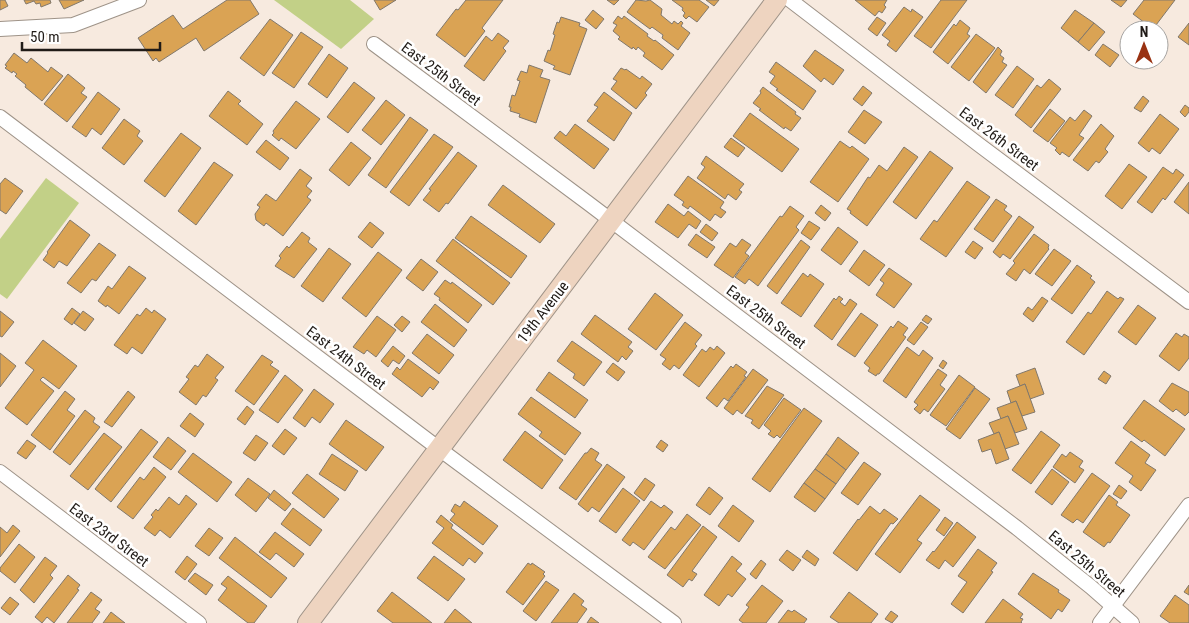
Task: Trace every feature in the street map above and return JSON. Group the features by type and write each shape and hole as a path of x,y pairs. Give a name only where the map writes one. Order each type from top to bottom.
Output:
{"street":[{"path":"0,29 73,25 139,0"},
{"name":"19th Avenue","path":"308,623 777,0"},
{"name":"East 26th Street","path":"790,0 1189,302"},
{"name":"East 25th Street","path":"374,44 612,220 1017,528 1132,623"},
{"name":"East 24th Street","path":"0,117 438,448 674,623"},
{"name":"East 23rd Street","path":"0,472 199,623"},
{"path":"1100,623 1189,505"}],"green space":[{"path":"274,0 350,0 374,19 341,49"},
{"path":"46,178 79,203 7,299 0,294 0,239"}],"building":[{"path":"0,0 5,0 8,6 0,10"},
{"path":"24,0 50,0 51,3 41,7 40,3 36,4 34,1 26,4"},
{"path":"59,0 84,0 64,9"},
{"path":"227,0 250,0 259,14 204,51 196,38 159,62 156,58 153,61 138,38 173,15 183,29"},
{"path":"374,0 396,0 380,10"},
{"path":"466,0 503,0 482,28 485,31 465,57 436,35 456,9 458,10"},
{"path":"607,0 619,0 614,5"},
{"path":"636,0 650,0 662,9 661,15 672,24 674,21 678,24 681,21 683,23 681,26 690,33 678,50 662,38 663,35 652,27 650,29 627,12"},
{"path":"672,0 699,0 709,7 697,22 689,16 686,19 683,16 685,13 682,10 683,8"},
{"path":"706,0 719,0 714,6"},
{"path":"855,0 887,0 884,5 886,7 882,13 879,11 875,16"},
{"path":"941,0 967,0 931,48 914,36"},
{"path":"1111,0 1127,0 1121,7"},
{"path":"1144,0 1175,0 1160,20 1141,20 1133,14"},
{"path":"904,7 911,12 912,9 923,17 896,52 887,45 890,41 882,35"},
{"path":"593,10 604,19 596,29 585,20"},
{"path":"1075,10 1094,23 1078,42 1061,28"},
{"path":"618,16 622,19 624,16 648,34 647,36 674,55 662,70 643,56 645,53 638,47 636,50 633,47 632,49 618,39 620,37 613,31 617,25 613,23"},
{"path":"561,17 580,23 579,26 587,29 570,75 553,69 555,66 544,61 548,50 550,51 555,35 553,34"},
{"path":"877,17 886,23 877,36 868,29"},
{"path":"270,19 293,35 264,76 240,58"},
{"path":"960,20 970,28 967,34 970,36 948,64 933,52 954,24 956,26"},
{"path":"1094,23 1105,32 1089,51 1078,42"},
{"path":"1189,23 1189,45 1178,37"},
{"path":"301,32 323,47 294,88 272,73"},
{"path":"498,33 509,41 503,48 506,51 484,81 464,66 486,36 492,41"},
{"path":"976,34 995,48 969,81 951,67"},
{"path":"1103,44 1119,55 1110,67 1095,55"},
{"path":"998,47 1002,51 1000,55 1004,58 1002,62 1007,65 986,93 973,82"},
{"path":"815,50 844,70 833,85 824,78 821,82 803,66"},
{"path":"14,53 27,63 31,58 48,72 51,67 63,76 42,101 25,87 26,85 15,76 17,74 5,68 7,66 5,65"},
{"path":"329,54 348,68 327,98 308,84"},
{"path":"776,62 816,91 803,110 776,90 778,89 770,83 775,76 769,72"},
{"path":"529,65 543,70 540,77 550,80 536,123 519,117 520,114 510,111 511,107 509,107 512,95 515,96 520,81 517,80 521,71 527,73"},
{"path":"1017,66 1034,79 1013,108 995,95"},
{"path":"621,68 626,69 640,79 642,76 652,84 645,93 647,95 636,109 611,89 617,81 613,79"},
{"path":"68,74 85,88 81,93 87,97 67,122 44,104"},
{"path":"1049,79 1061,89 1031,128 1015,115 1037,85 1041,88"},
{"path":"354,82 375,98 348,133 327,117"},
{"path":"863,86 872,93 862,106 853,99"},
{"path":"763,87 801,118 791,131 785,127 784,129 759,110 761,109 753,103"},
{"path":"228,91 241,101 238,104 263,124 247,145 209,116"},
{"path":"98,92 120,109 101,135 92,128 86,137 72,127"},
{"path":"604,92 632,113 614,141 587,121 598,107 594,105"},
{"path":"1143,96 1149,101 1141,112 1134,108"},
{"path":"386,100 405,115 381,145 362,130"},
{"path":"296,101 320,119 296,149 281,138 279,141 272,135"},
{"path":"1185,105 1189,108 1189,112 1185,117 1180,112"},
{"path":"1050,109 1065,121 1048,142 1033,131"},
{"path":"864,110 882,122 865,144 848,132"},
{"path":"1084,110 1092,116 1079,135 1084,138 1069,157 1062,152 1060,155 1055,150 1057,148 1050,143 1070,117 1075,121"},
{"path":"750,113 799,149 782,172 733,136"},
{"path":"1160,114 1179,129 1160,154 1152,148 1149,152 1138,143"},
{"path":"410,117 428,130 386,188 368,175"},
{"path":"124,119 140,131 137,136 143,141 124,165 102,148"},
{"path":"575,124 609,149 594,169 554,138 560,131 566,136"},
{"path":"1101,124 1114,136 1105,149 1108,152 1099,163 1096,161 1088,171 1073,160"},
{"path":"181,133 201,148 165,197 144,181"},
{"path":"434,134 453,147 409,206 390,192"},
{"path":"731,138 745,148 738,157 724,147"},
{"path":"266,140 289,158 280,170 256,152"},
{"path":"840,141 850,148 852,146 869,159 838,202 810,182"},
{"path":"351,142 371,158 349,186 329,170"},
{"path":"904,147 918,157 867,226 847,209 868,177 870,178 879,165 887,171"},
{"path":"930,151 953,168 916,219 893,202"},
{"path":"458,152 477,166 448,204 446,203 439,212 423,200 431,190 429,189"},
{"path":"706,156 744,184 739,190 742,192 736,200 728,194 725,199 697,178 705,167 701,164"},
{"path":"214,162 233,175 196,225 178,211"},
{"path":"1129,164 1147,177 1122,209 1105,196"},
{"path":"1163,167 1173,174 1176,169 1184,175 1165,200 1163,198 1152,213 1137,202"},
{"path":"300,169 312,178 306,186 312,191 307,197 311,200 283,236 266,223 264,226 256,220 255,214 260,207 257,205 266,194 276,201"},
{"path":"688,176 724,202 720,208 726,212 721,218 715,214 710,221 690,206 688,209 682,205 684,202 674,195"},
{"path":"5,178 23,191 6,214 0,210 0,184"},
{"path":"967,181 990,197 946,257 920,239 934,220 937,222"},
{"path":"1189,182 1189,214 1174,202"},
{"path":"503,185 555,224 540,243 488,205"},
{"path":"996,199 1007,206 1004,210 1012,216 993,242 974,229"},
{"path":"668,204 684,216 688,211 701,221 696,229 689,224 678,238 655,222"},
{"path":"821,205 831,213 825,221 815,213"},
{"path":"790,206 804,216 796,227 799,230 758,286 749,279 745,284 735,277 780,216 782,217"},
{"path":"471,216 527,256 511,278 455,238"},
{"path":"1019,216 1034,227 1010,259 1003,254 1000,258 993,252"},
{"path":"70,220 90,235 67,266 59,261 54,268 43,260"},
{"path":"809,221 820,228 811,240 801,233"},
{"path":"370,222 384,233 372,248 358,237"},
{"path":"706,224 718,233 712,241 700,232"},
{"path":"838,227 858,242 841,265 821,250"},
{"path":"302,232 310,238 308,242 317,249 294,278 275,266 281,258 279,256 287,246 289,248"},
{"path":"696,234 715,247 707,258 688,245"},
{"path":"1034,234 1049,245 1049,249 1030,274 1024,269 1016,281 1006,274 1015,263 1013,261"},
{"path":"453,239 510,283 493,305 436,261"},
{"path":"742,239 751,245 745,253 749,256 733,278 714,265 730,243 736,247"},
{"path":"801,240 810,247 777,294 767,286"},
{"path":"973,241 983,248 975,259 965,252"},
{"path":"99,243 116,255 96,281 92,279 81,293 67,283"},
{"path":"329,248 351,264 323,302 301,286"},
{"path":"1054,249 1071,261 1052,286 1035,274"},
{"path":"864,250 885,265 869,286 849,271"},
{"path":"378,252 402,270 366,317 342,298"},
{"path":"421,259 438,272 423,291 406,278"},
{"path":"1077,265 1092,276 1090,278 1095,282 1072,314 1051,299"},
{"path":"129,266 146,278 119,314 98,301 108,286 112,289"},
{"path":"889,268 912,284 894,308 876,295 884,283 880,280"},
{"path":"803,273 808,277 810,274 824,284 801,317 781,303"},
{"path":"445,280 451,284 452,282 482,305 468,323 434,294"},
{"path":"1107,291 1118,299 1120,297 1124,299 1084,355 1066,342 1088,312 1091,314"},
{"path":"655,293 683,315 656,350 628,329"},
{"path":"839,296 843,299 840,302 845,306 850,299 857,304 832,340 814,326 834,298 836,300"},
{"path":"1042,297 1048,301 1033,322 1023,314 1028,307 1032,310"},
{"path":"435,304 467,330 454,347 421,322"},
{"path":"1138,305 1156,318 1136,345 1118,332"},
{"path":"72,308 80,314 72,325 64,319"},
{"path":"146,308 152,313 154,310 166,319 142,354 132,347 127,354 114,345 137,314 140,316"},
{"path":"0,311 14,322 2,337 0,336"},
{"path":"83,311 94,319 85,331 74,323"},
{"path":"861,313 878,325 855,357 837,345"},
{"path":"595,315 632,342 628,347 633,351 626,360 622,356 618,362 581,334"},
{"path":"926,315 932,319 928,324 922,320"},
{"path":"377,316 396,330 376,357 367,350 364,354 353,347"},
{"path":"402,316 410,322 402,332 394,325"},
{"path":"898,321 908,328 903,335 906,337 876,376 868,371 870,368 864,363 891,326 893,328"},
{"path":"685,322 702,335 695,344 697,346 679,369 674,365 670,370 662,364 666,359 660,355"},
{"path":"921,322 928,327 914,345 907,340"},
{"path":"1176,333 1182,337 1184,334 1189,337 1189,358 1179,371 1159,356"},
{"path":"427,334 454,355 439,374 412,353"},
{"path":"43,340 77,366 59,389 43,377 40,380 54,391 27,425 5,408 34,370 25,363"},
{"path":"572,341 602,362 584,386 573,378 575,374 557,361"},
{"path":"393,346 405,356 399,364 393,360 388,367 381,361"},
{"path":"717,346 725,353 699,387 683,375 702,349 706,352 710,347 714,350"},
{"path":"907,347 919,356 923,350 933,358 906,398 883,381"},
{"path":"0,353 16,366 0,387"},
{"path":"207,354 224,367 215,378 218,380 206,397 203,395 196,405 179,392 189,379 186,377 195,365 198,367"},
{"path":"262,355 273,362 270,365 279,371 254,405 235,391"},
{"path":"408,359 439,382 433,390 430,387 422,397 392,374 397,367 400,370"},
{"path":"943,360 947,363 943,369 939,366"},
{"path":"613,363 625,372 618,381 606,372"},
{"path":"736,364 747,372 744,376 746,377 728,401 724,398 717,407 706,398 731,366 733,368"},
{"path":"1035,368 1044,394 1030,399 1025,384 1020,386 1016,375"},
{"path":"753,369 768,380 742,414 737,410 733,415 724,408"},
{"path":"938,369 947,375 940,385 945,389 928,412 924,409 920,414 914,409 918,405 914,402"},
{"path":"1104,371 1111,376 1106,384 1098,379"},
{"path":"549,372 588,400 575,418 536,390"},
{"path":"285,375 303,390 278,423 259,410"},
{"path":"959,375 975,387 946,426 930,415"},
{"path":"1172,383 1189,392 1189,412 1185,416 1176,409 1173,412 1159,401"},
{"path":"1025,384 1035,412 1022,416 1016,401 1011,403 1007,391"},
{"path":"767,386 784,395 759,429 751,423 753,420 745,416"},
{"path":"975,388 990,399 960,439 946,429"},
{"path":"314,389 334,404 320,423 312,417 305,427 293,418"},
{"path":"65,391 75,399 67,410 75,416 50,450 31,435"},
{"path":"128,391 135,397 112,427 104,422"},
{"path":"531,397 581,433 565,455 539,436 542,432 518,414"},
{"path":"784,398 801,410 780,438 777,435 774,438 768,434 771,431 764,425"},
{"path":"1144,400 1185,429 1165,456 1144,440 1142,442 1123,428"},
{"path":"1016,401 1027,429 1015,433 1008,416 1001,419 997,408"},
{"path":"247,406 254,412 245,425 237,419"},
{"path":"804,408 822,421 770,492 752,479"},
{"path":"85,410 95,418 93,422 100,427 70,465 53,452"},
{"path":"190,413 204,424 195,437 180,426"},
{"path":"1008,416 1019,444 1005,449 999,432 994,434 989,423"},
{"path":"346,420 384,447 366,471 329,444"},
{"path":"141,429 158,442 111,502 95,489"},
{"path":"285,429 297,438 284,455 272,446"},
{"path":"525,431 563,460 542,489 503,460"},
{"path":"1041,431 1060,445 1031,484 1012,470"},
{"path":"999,432 1009,459 996,464 991,449 982,452 978,440"},
{"path":"104,433 122,447 88,490 70,476"},
{"path":"256,435 268,443 255,461 243,453"},
{"path":"168,437 186,451 171,470 153,457"},
{"path":"838,437 859,453 846,470 826,454"},
{"path":"27,440 36,446 26,459 17,453"},
{"path":"661,440 668,445 663,452 656,447"},
{"path":"1131,441 1150,455 1145,463 1156,470 1141,491 1129,482 1133,476 1115,463"},
{"path":"591,448 599,453 595,460 602,465 576,500 559,488 585,453"},
{"path":"1070,452 1083,461 1079,467 1084,470 1075,483 1053,467 1062,454 1066,457"},
{"path":"193,453 232,482 217,502 178,472"},
{"path":"332,454 358,471 345,491 319,474"},
{"path":"826,454 846,470 836,484 815,469"},
{"path":"864,462 881,474 858,505 841,493"},
{"path":"607,464 625,477 599,512 592,507 588,512 578,504"},
{"path":"154,467 166,477 133,519 117,507 140,477 144,480"},
{"path":"815,469 836,484 825,499 804,483"},
{"path":"1052,469 1069,482 1052,505 1035,492"},
{"path":"1092,473 1110,486 1083,523 1077,519 1073,523 1061,515"},
{"path":"307,474 339,499 324,518 292,493"},
{"path":"248,478 270,494 256,512 235,495"},
{"path":"645,478 655,485 644,501 634,493"},
{"path":"804,483 825,499 815,512 794,497"},
{"path":"1119,485 1127,491 1121,499 1113,494"},
{"path":"709,487 723,498 710,515 696,505"},
{"path":"623,488 640,501 616,533 599,521"},
{"path":"274,490 291,504 285,511 268,498"},
{"path":"186,495 197,504 170,538 160,530 155,536 144,528 153,517 151,515 156,509 158,511 169,497 179,505"},
{"path":"920,495 940,510 917,540 922,543 900,573 875,554"},
{"path":"1109,495 1118,502 1116,505 1130,515 1110,543 1108,542 1104,547 1083,532"},
{"path":"464,501 498,526 483,545 450,520 455,514 451,511 455,504 460,507"},
{"path":"651,501 661,508 664,505 673,512 644,550 633,542 630,546 622,540"},
{"path":"733,505 754,521 739,542 718,526"},
{"path":"870,506 880,514 884,509 898,519 893,524 891,523 857,571 833,553"},
{"path":"293,508 322,530 310,546 281,524"},
{"path":"687,514 701,525 665,569 648,557 671,527 675,530"},
{"path":"441,515 453,525 451,528 483,553 475,563 469,558 463,566 432,543 444,528 436,522"},
{"path":"945,517 953,523 944,536 936,530"},
{"path":"957,522 976,537 953,567 945,560 939,569 926,560"},
{"path":"13,525 20,531 0,557 0,527 7,533"},
{"path":"703,526 717,537 692,571 697,574 692,581 689,579 683,587 667,575"},
{"path":"209,528 223,538 209,556 195,546"},
{"path":"275,532 304,554 294,567 276,553 270,560 259,552"},
{"path":"235,537 287,578 271,598 219,558"},
{"path":"19,544 35,557 15,583 0,571 0,568"},
{"path":"978,549 997,563 991,571 993,572 963,613 951,604 967,582 958,576"},
{"path":"787,550 801,560 793,571 779,560"},
{"path":"807,550 819,559 815,566 802,557"},
{"path":"187,556 197,564 185,580 175,572"},
{"path":"434,556 465,579 448,601 417,578"},
{"path":"732,556 742,564 736,571 746,579 732,597 728,594 719,606 704,595"},
{"path":"45,557 57,566 50,575 53,578 34,603 20,590"},
{"path":"761,560 766,564 756,579 750,574"},
{"path":"528,563 531,565 532,563 545,572 543,574 545,576 523,605 506,592"},
{"path":"195,573 213,585 206,595 188,581"},
{"path":"1033,573 1059,590 1058,592 1070,600 1062,612 1058,609 1051,619 1018,594"},
{"path":"68,575 80,585 77,589 79,590 54,623 47,617 42,623 35,617"},
{"path":"228,576 267,606 254,623 248,623 218,600 227,588 221,584"},
{"path":"546,581 559,590 536,621 523,611"},
{"path":"762,585 783,601 766,623 743,623 739,620 749,607 746,605"},
{"path":"1189,585 1189,595 1184,592"},
{"path":"91,592 102,600 95,609 100,612 92,623 67,623"},
{"path":"392,592 432,623 393,623 377,611"},
{"path":"849,592 878,614 871,623 839,623 830,617"},
{"path":"574,593 584,601 581,605 587,609 577,623 551,623"},
{"path":"1175,595 1189,605 1189,623 1170,623 1160,616"},
{"path":"10,597 19,604 10,615 1,608"},
{"path":"1003,599 1023,614 1020,618 1023,619 1022,623 985,623"},
{"path":"455,609 472,623 444,623"},
{"path":"788,610 792,612 794,610 807,619 804,623 778,623"},
{"path":"891,611 898,616 892,623 885,619"},
{"path":"111,612 125,623 103,623"},
{"path":"591,617 599,623 587,623"}]}
